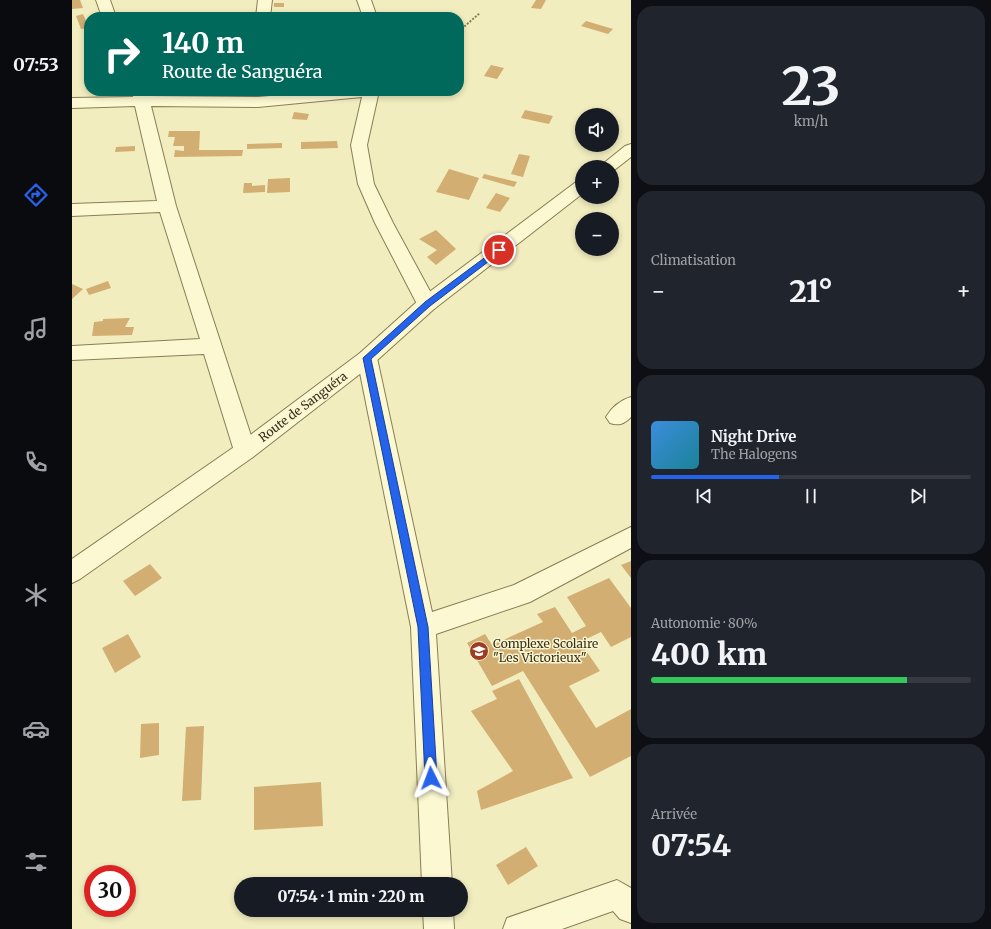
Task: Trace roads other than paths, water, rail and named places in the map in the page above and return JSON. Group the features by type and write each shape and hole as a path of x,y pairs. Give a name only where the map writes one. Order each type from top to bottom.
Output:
{"street":[{"path":"103,0 107,12"},
{"path":"264,12 265,0"},
{"path":"364,0 368,12"},
{"path":"72,103 141,96 277,96"},
{"path":"141,96 167,206 245,451"},
{"path":"369,96 359,145 366,184 384,223 427,304"},
{"path":"616,160 631,149"},
{"name":"Route de Sanguéra","path":"72,572 245,451 367,358 427,304 575,191"},
{"path":"72,210 167,206"},
{"path":"72,353 211,346"},
{"path":"367,358 423,627 437,877"},
{"path":"423,627 521,594 631,537"},
{"path":"518,929 626,897"},
{"path":"438,917 439,929"}],"place":[{"name":"Complexe Scolaire \"Les Victorieux\"","path":"479,651"}]}
